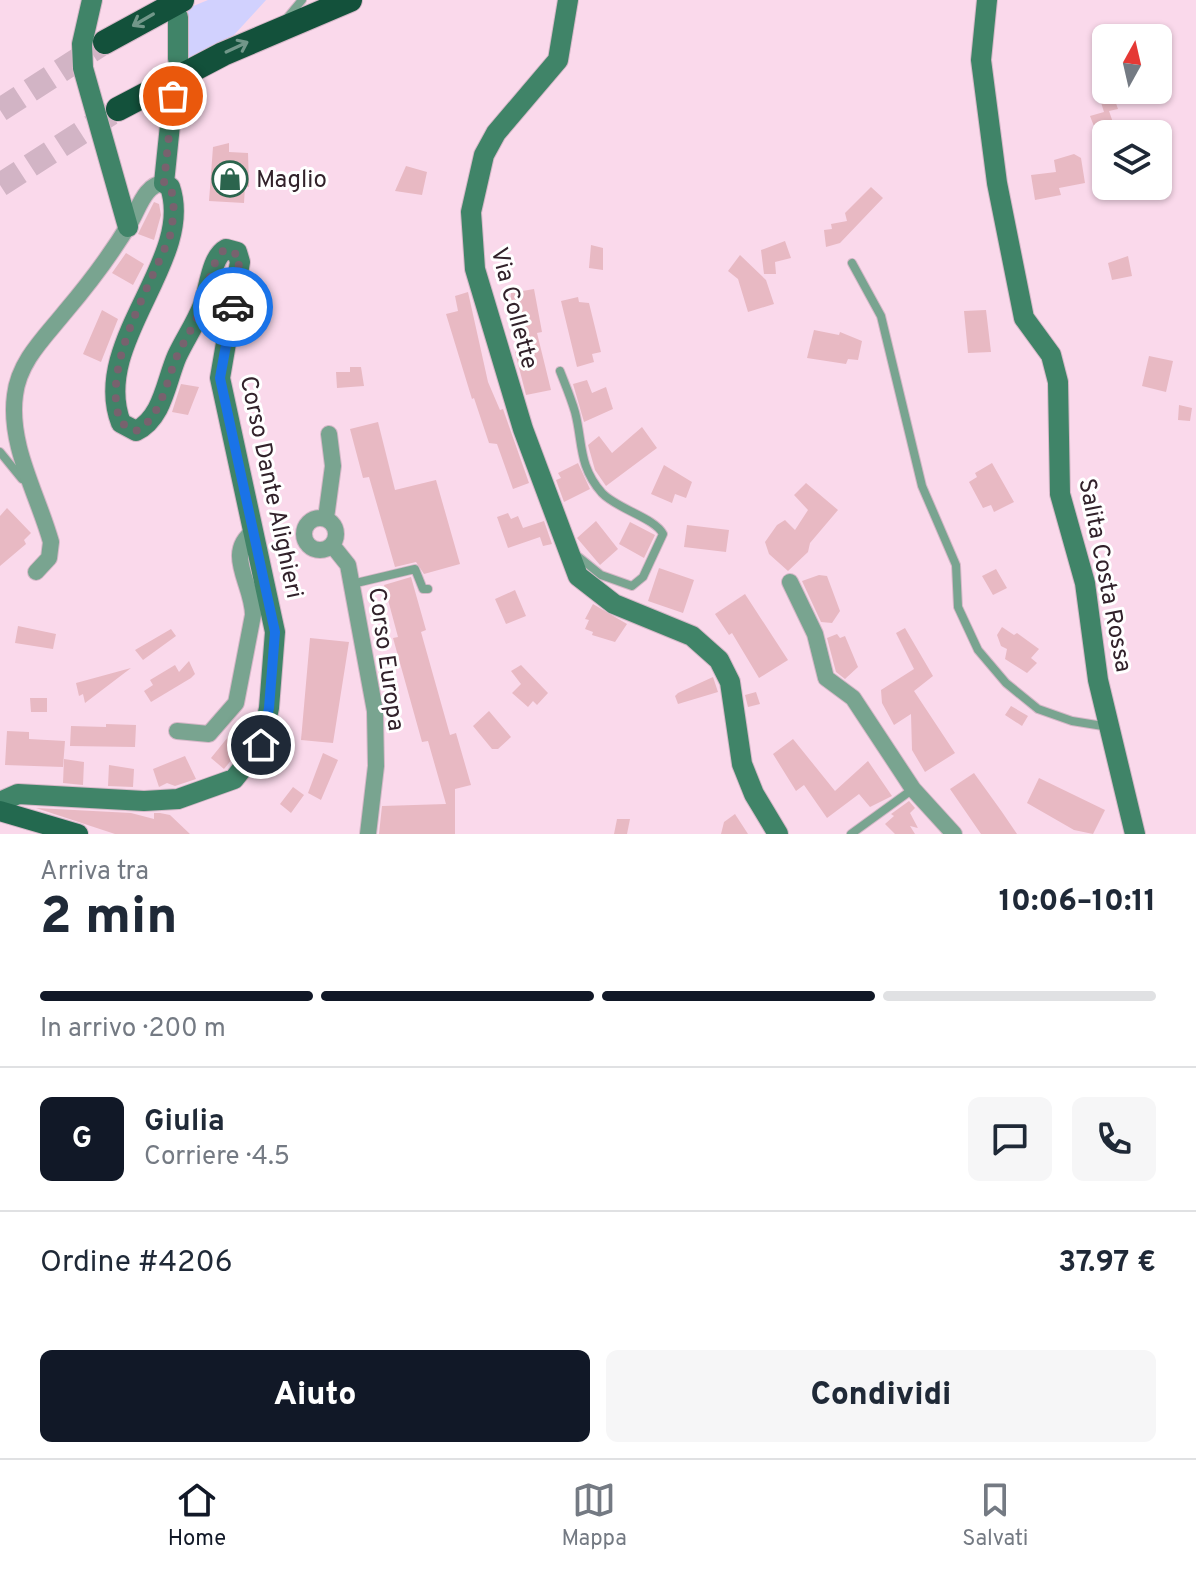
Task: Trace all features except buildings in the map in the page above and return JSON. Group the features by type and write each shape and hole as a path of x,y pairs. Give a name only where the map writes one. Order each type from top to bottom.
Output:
{"highway":[{"path":"118,109 281,27 350,0"},
{"path":"105,42 180,8"}],"main road":[{"path":"0,810 78,834"}],"street":[{"path":"92,0 82,44 83,68 128,227"},
{"name":"Via Collette","path":"568,0 558,60 496,133 484,155 474,193 471,231 475,269 497,349 578,576 614,604 692,636 719,660 730,682 742,764 757,801 778,834"},
{"name":"Salita Costa Rossa","path":"987,0 981,60 997,183 1024,318 1051,355 1058,382 1060,494 1085,583 1098,680 1135,834"},
{"path":"178,59 180,8"},
{"path":"36,572 49,558 51,542 17,441 15,392 31,351 66,311 128,227 149,190 155,184 164,183 173,96"},
{"name":"Corso Dante Alighieri","path":"0,810 2,801 18,794 71,794 144,801 178,799 234,779 255,756 269,708 275,632 220,378 240,262 237,252 226,249 218,256 202,308 177,357 162,400 146,426 136,431 121,423 114,406 116,374 171,233 174,198 170,187 164,183"},
{"name":"Corso Europa","path":"329,434 333,466 326,518 336,530 332,545 348,565 375,711 376,766 368,834"},
{"path":"326,518 315,518 307,524 305,540 317,550 332,545"},
{"path":"177,731 209,734 236,703 253,615 253,601 237,554 241,541 254,531"},
{"path":"790,582 815,634 826,678 864,712 913,789 954,834"}],"lane":[{"path":"281,27 302,0"},
{"path":"852,263 881,316 922,486 956,565 958,607 978,650 1006,683 1038,709 1072,721 1110,727"},
{"name":"Via Collette","path":"560,371 575,414 579,452 596,485 630,513 658,526 663,537 643,577 632,586 615,583 576,554 567,552"},
{"path":"0,452 21,476 44,516"},
{"path":"352,584 415,569 423,589 428,589"},
{"path":"851,834 913,789"}],"shaded area":[{"path":"208,0 266,0 234,35 188,59 186,9"}],"tunnel":[{"path":"0,110 105,42"},
{"path":"0,185 118,109"}],"way so far":[{"path":"173,96 164,183 170,187 174,198 171,233 116,374 114,406 121,423 136,431 146,426 162,400 177,357 202,308 219,253 226,249 240,256 233,307"}],"place":[{"name":"Maglio","path":"230,179"}],"route":[{"path":"233,307 220,378 275,632 269,708 261,745"}]}
